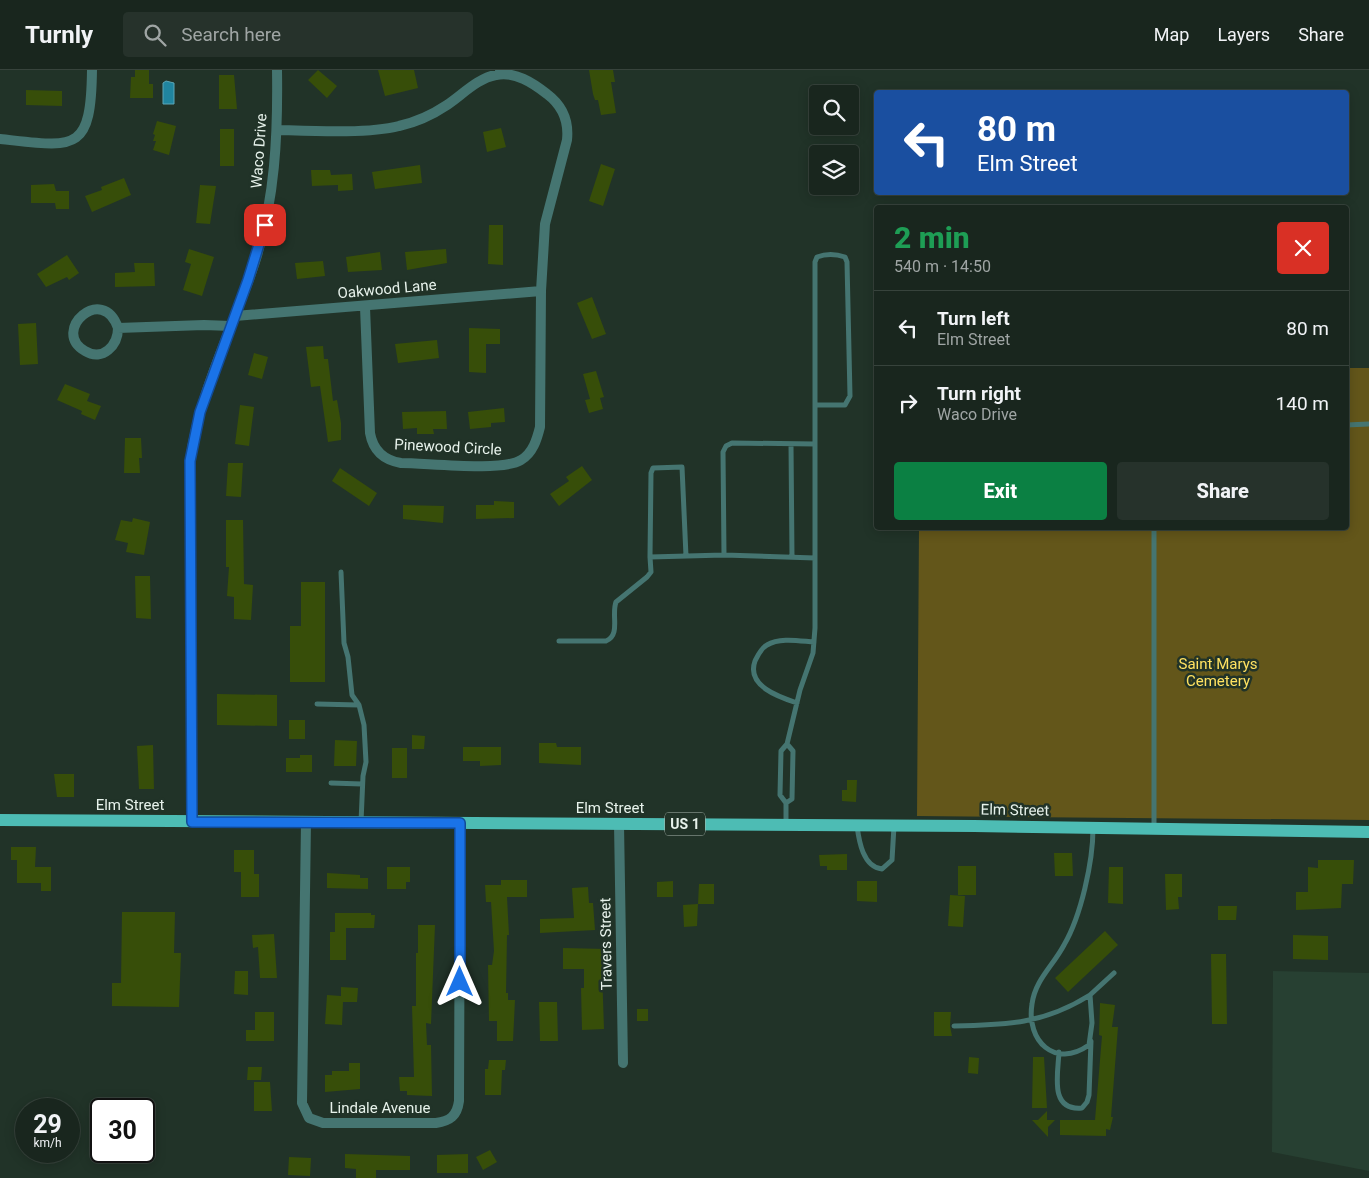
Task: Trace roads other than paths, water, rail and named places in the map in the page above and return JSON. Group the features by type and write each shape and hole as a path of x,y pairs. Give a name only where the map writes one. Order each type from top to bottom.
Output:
{"main road":[{"name":"Elm Street","path":"0,820 1154,828 1369,832"}],"street":[{"path":"0,139 58,144 67,142 81,134 87,125 92,106 92,70"},
{"name":"Waco Drive","path":"192,822 189,476 194,437 200,412 236,316 269,210 278,130 277,70"},
{"path":"278,130 376,130 398,126 435,113 488,78 506,72"},
{"name":"Pinewood Circle","path":"365,307 370,433 372,443 379,453 388,459 401,462 507,465 522,459 528,454 535,444 540,427 541,291 547,210 566,150 568,126 564,113 550,96 526,80 506,72"},
{"name":"Oakwood Lane","path":"236,316 365,307 541,291"},
{"path":"98,309 111,315 118,328 118,336 111,348 98,354 91,354 78,346 74,332 78,318 90,310 98,309"},
{"path":"118,328 232,326"},
{"name":"Lindale Avenue","path":"306,822 302,1103 309,1118 323,1123 436,1123 450,1119 456,1113 459,1101 460,823"},
{"name":"Travers Street","path":"619,824 623,1062"}],"lane":[{"path":"786,825 786,802 780,795 781,751 787,744 797,703 813,653 814,642 816,262 817,257 822,255 840,256 845,257 847,262 850,396 844,405 816,406"},
{"path":"1349,424 1369,424"},
{"path":"724,555 724,452 726,446 732,443 815,444"},
{"path":"791,444 792,557"},
{"path":"559,641 606,641 611,639 614,634 614,607 616,602 648,577 651,572 651,474 653,468 682,467 684,473 686,556"},
{"path":"1154,530 1154,828"},
{"path":"650,556 724,555 815,558"},
{"path":"341,572 344,643 348,658 352,696 359,705 364,734 366,762 362,784 361,823"},
{"path":"797,703 767,691 754,674 754,664 758,653 766,645 784,641 814,642"},
{"path":"317,704 359,705"},
{"path":"786,802 792,799 793,750 787,744"},
{"path":"332,783 362,784"},
{"path":"857,826 859,842 867,858 874,866 882,868 892,860 894,826"},
{"path":"1092,828 1093,847 1089,872 1069,937 1035,990 1031,1020 1038,1041 1048,1050 1070,1053 1089,1045 1092,1038"},
{"path":"954,1026 1008,1025 1062,1010 1090,995 1114,973"},
{"path":"1058,1052 1058,1091 1061,1101 1070,1107 1084,1107 1089,1095 1092,1038 1090,995"}],"water":[{"path":"166,81 174,83 174,104 163,104 163,83"}],"park label":[{"name":"Saint Marys Cemetery","path":"1218,672"}]}
